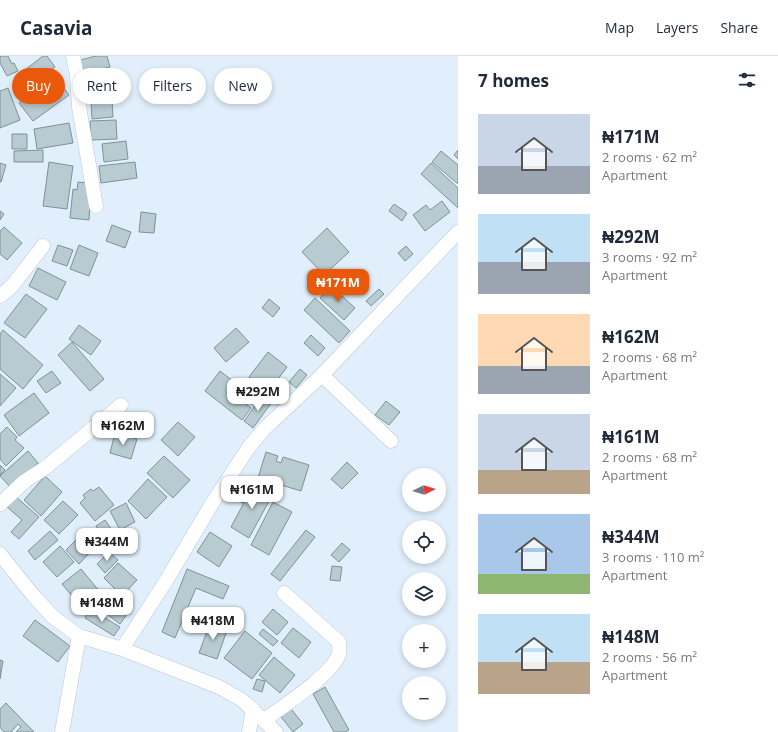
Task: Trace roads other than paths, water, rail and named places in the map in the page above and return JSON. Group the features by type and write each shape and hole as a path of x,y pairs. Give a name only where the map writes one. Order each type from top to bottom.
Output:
{"street":[{"path":"72,56 77,76 79,107 96,206"},
{"path":"122,649 166,581 212,502 249,447 264,429 322,375 458,232"},
{"path":"0,296 12,286 43,246"},
{"path":"322,375 391,441"},
{"path":"0,504 25,481 45,468 121,405"},
{"path":"0,554 32,594 53,617 79,636 122,649 218,687 242,700 276,732"},
{"path":"264,720 316,681 334,663 340,653 339,642 284,593"},
{"path":"62,732 79,636"},
{"path":"249,732 253,709"}]}
